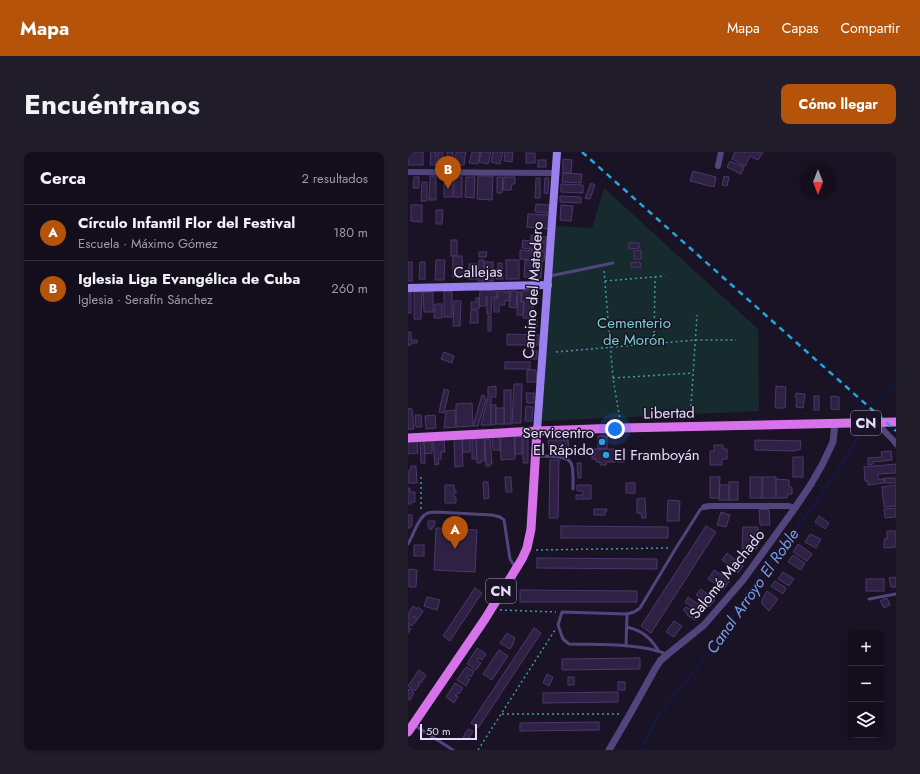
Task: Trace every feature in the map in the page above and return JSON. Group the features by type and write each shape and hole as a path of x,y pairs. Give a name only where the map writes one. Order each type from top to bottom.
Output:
{"main road":[{"name":"Camino del Matadero","path":"537,431 557,152"},
{"name":"Callejas","path":"408,288 548,285"},
{"name":"CN","path":"835,423 896,422"},
{"name":"Libertad","path":"408,438 621,428 835,423"},
{"name":"CN","path":"410,728 490,609 527,548 531,529 537,431"}],"street":[{"path":"718,166 722,152"},
{"path":"408,172 556,173"},
{"path":"879,422 882,429 896,444"},
{"name":"Salomé Machado","path":"609,750 660,661 704,625 743,580 795,508 822,466 833,442 835,423"},
{"path":"704,507 789,506 795,508"}],"lane":[{"path":"548,276 613,263"},
{"path":"536,456 554,457 570,461 572,465 573,489"},
{"path":"668,654 658,650 626,646 569,644 564,639 558,625 562,612 627,614 640,608 700,510 704,507"},
{"path":"408,544 418,522 425,514 436,512 492,515 500,517 504,520 510,559 516,568"},
{"path":"869,599 896,594"},
{"path":"626,646 627,614"},
{"path":"627,627 638,630 652,641 658,650"},
{"path":"410,728 453,750"}],"path":[{"path":"603,265 614,378 621,428"},
{"path":"604,281 665,276"},
{"path":"654,344 655,277"},
{"path":"690,406 697,315"},
{"path":"556,352 696,340 736,340"},
{"path":"614,378 693,373"},
{"path":"421,477 421,508 425,514"},
{"path":"527,548 534,550 676,548"},
{"path":"490,609 562,612"},
{"path":"478,750 558,625"},
{"path":"501,714 630,714"}],"green space":[{"name":"Cementerio de Morón","path":"604,188 758,329 759,411 542,421 555,226 592,228"}],"building":[{"path":"408,152 423,152 423,165 408,165"},
{"path":"431,152 436,152 436,165 430,165"},
{"path":"438,152 443,152 443,164 438,164"},
{"path":"447,152 453,152 453,165 447,165"},
{"path":"456,152 466,152 464,165 455,165"},
{"path":"472,152 480,152 478,164 469,163"},
{"path":"481,152 491,152 488,164 479,162"},
{"path":"493,152 503,152 500,164 491,162"},
{"path":"505,152 513,152 512,162 504,161"},
{"path":"735,152 763,152 758,160 750,156 745,166 732,159"},
{"path":"526,153 535,153 535,163 526,163"},
{"path":"563,159 572,160 571,173 563,173"},
{"path":"538,160 546,160 546,167 538,167"},
{"path":"730,161 744,167 741,174 727,167"},
{"path":"693,171 716,177 714,187 690,181"},
{"path":"563,173 582,174 581,183 562,182"},
{"path":"430,176 436,176 436,200 429,200"},
{"path":"444,176 453,177 453,197 444,197"},
{"path":"478,176 493,176 492,200 477,199"},
{"path":"724,176 729,177 727,186 722,185"},
{"path":"414,177 419,177 419,188 413,188"},
{"path":"454,177 462,177 462,197 454,197"},
{"path":"466,177 475,177 474,198 465,197"},
{"path":"497,177 503,177 502,193 497,193"},
{"path":"504,177 515,177 515,184 512,184 511,190 503,190"},
{"path":"536,178 540,178 540,198 535,198"},
{"path":"545,178 549,178 548,194 544,193"},
{"path":"422,182 427,182 427,201 421,201"},
{"path":"591,183 595,185 590,199 585,198"},
{"path":"561,184 583,185 583,193 561,192"},
{"path":"560,196 581,197 581,203 560,202"},
{"path":"536,204 549,205 549,213 535,212"},
{"path":"411,205 422,205 422,222 411,221"},
{"path":"561,205 573,206 571,221 560,220"},
{"path":"436,210 443,210 442,224 436,224"},
{"path":"528,214 549,215 548,229 527,227"},
{"path":"531,235 547,237 546,242 531,240"},
{"path":"451,240 457,240 457,256 451,256"},
{"path":"523,240 545,243 545,251 522,248"},
{"path":"629,243 639,243 639,248 629,249"},
{"path":"520,250 545,252 544,261 520,259"},
{"path":"641,250 641,259 634,259 634,251"},
{"path":"479,252 487,252 486,257 479,257"},
{"path":"453,256 462,256 463,277 453,277"},
{"path":"436,260 445,260 444,280 435,280"},
{"path":"479,260 484,260 484,281 478,281"},
{"path":"506,260 519,260 519,279 506,279"},
{"path":"525,260 542,261 541,278 524,277"},
{"path":"408,262 412,262 412,281 408,281"},
{"path":"420,262 425,262 425,279 419,279"},
{"path":"484,262 493,262 493,281 484,281"},
{"path":"640,262 641,267 631,267 631,263"},
{"path":"498,263 502,263 503,279 496,279 496,269 498,269"},
{"path":"469,264 477,264 477,279 469,279"},
{"path":"480,290 497,291 497,297 492,297 491,314 487,314 487,297 486,306 479,306"},
{"path":"444,291 452,291 452,317 444,317"},
{"path":"498,291 505,291 505,293 507,293 507,291 510,291 509,301 505,300 505,305 499,305 499,312 494,312 494,298 498,298"},
{"path":"511,291 517,291 516,308 509,307"},
{"path":"522,291 534,291 533,318 523,318 524,302 521,302"},
{"path":"408,292 411,292 411,313 408,313"},
{"path":"414,292 422,292 421,319 414,319"},
{"path":"423,292 433,292 433,312 424,312"},
{"path":"518,292 521,292 521,302 524,302 523,315 517,315"},
{"path":"476,298 479,298 479,309 471,309 471,302 476,302"},
{"path":"454,301 461,301 460,326 453,326"},
{"path":"435,304 442,304 442,318 434,318"},
{"path":"471,310 478,311 478,323 470,323"},
{"path":"488,316 491,316 491,331 488,331"},
{"path":"529,321 537,321 537,327 529,327"},
{"path":"408,332 411,332 411,340 417,340 417,343 411,343 411,345 408,345"},
{"path":"507,334 539,335 539,345 507,345"},
{"path":"531,350 537,351 537,359 531,359"},
{"path":"444,352 454,356 452,363 441,359"},
{"path":"505,362 530,362 530,369 505,369"},
{"path":"527,370 536,370 537,382 527,382"},
{"path":"514,384 522,384 521,423 512,423"},
{"path":"496,386 496,397 491,397 491,425 481,425 488,397 488,387"},
{"path":"776,386 786,387 785,408 775,408"},
{"path":"444,389 449,391 444,413 439,412"},
{"path":"504,390 511,390 511,424 504,424"},
{"path":"526,393 534,393 534,403 527,403"},
{"path":"796,393 805,394 803,408 796,407"},
{"path":"482,395 485,396 484,398 486,399 478,426 473,426"},
{"path":"814,396 819,396 819,410 814,410"},
{"path":"831,396 839,397 839,410 831,409"},
{"path":"472,403 473,426 456,427 456,404"},
{"path":"491,405 496,405 496,424 491,425"},
{"path":"526,406 533,407 532,421 525,421"},
{"path":"408,408 412,409 414,429 408,429"},
{"path":"496,408 504,408 504,424 496,424"},
{"path":"455,410 456,427 444,428 446,411"},
{"path":"415,415 421,415 422,427 416,427"},
{"path":"435,415 436,428 426,429 425,416"},
{"path":"514,436 515,459 501,460 500,437"},
{"path":"523,436 528,437 528,463 523,463"},
{"path":"598,436 607,436 607,449 598,449"},
{"path":"492,437 500,437 500,450 493,450"},
{"path":"515,437 522,437 522,454 515,454"},
{"path":"470,438 470,452 463,452 462,439"},
{"path":"476,438 484,438 485,461 481,461 481,463 477,463"},
{"path":"454,439 462,439 463,466 455,467"},
{"path":"472,439 476,439 477,459 472,459"},
{"path":"485,439 490,439 492,464 490,464 490,466 486,466"},
{"path":"444,440 445,452 441,452 441,459 438,459 439,464 435,465 433,441"},
{"path":"548,440 568,440 569,450 549,450"},
{"path":"755,440 801,441 800,450 755,450"},
{"path":"417,441 418,453 408,454 408,442"},
{"path":"420,441 424,441 425,463 421,463"},
{"path":"424,441 432,441 432,453 425,454"},
{"path":"714,445 723,445 723,449 727,449 727,459 722,459 722,465 710,465 710,451 714,451"},
{"path":"594,449 616,449 616,462 606,462 606,465 600,465 600,462 596,462 596,459 592,459 592,456 594,456"},
{"path":"618,450 624,450 624,462 618,462"},
{"path":"891,451 892,460 873,462 873,464 868,465 868,458 882,457 881,452"},
{"path":"793,457 803,457 803,477 793,477"},
{"path":"550,460 559,460 558,518 549,518"},
{"path":"577,463 581,463 581,478 578,478"},
{"path":"896,464 896,473 878,474 878,479 884,479 884,483 868,485 868,481 865,481 864,467"},
{"path":"411,466 416,466 417,483 408,483 408,475 409,470 411,470"},
{"path":"505,477 511,477 512,492 506,492"},
{"path":"710,477 720,477 719,498 710,498"},
{"path":"750,477 762,477 762,498 750,498"},
{"path":"763,477 776,477 776,498 762,498"},
{"path":"884,478 896,478 896,483 885,483"},
{"path":"776,479 789,480 789,487 792,487 792,494 788,494 787,498 776,498"},
{"path":"483,482 488,482 489,498 484,499"},
{"path":"729,482 738,482 738,500 729,500"},
{"path":"626,483 635,483 635,493 626,493"},
{"path":"445,485 454,485 454,490 456,490 454,497 456,497 456,503 445,503"},
{"path":"577,485 591,485 591,499 576,499 576,495 583,495 583,491 577,491"},
{"path":"720,485 729,485 729,500 719,500"},
{"path":"896,485 896,506 884,507 882,487"},
{"path":"408,488 410,488 410,492 415,492 415,502 411,502 411,504 408,504"},
{"path":"645,498 646,518 642,518 641,513 637,513 637,499"},
{"path":"668,500 680,501 679,521 667,521"},
{"path":"896,508 896,517 885,518 884,509"},
{"path":"594,509 607,509 607,511 605,511 605,515 594,515"},
{"path":"769,509 770,525 760,525 759,510"},
{"path":"721,512 730,515 726,527 717,525"},
{"path":"408,515 412,515 412,526 410,526 410,528 408,528"},
{"path":"819,516 829,523 825,529 815,522"},
{"path":"428,521 435,521 432,529 429,529 428,527"},
{"path":"561,526 668,527 668,538 561,538"},
{"path":"706,526 716,532 651,633 641,626"},
{"path":"743,527 758,527 757,549 742,549"},
{"path":"436,528 477,530 475,572 434,570"},
{"path":"887,531 896,531 896,547 884,548 884,539 887,539"},
{"path":"810,534 821,539 816,548 805,542"},
{"path":"798,544 812,554 807,561 793,552"},
{"path":"414,545 424,545 424,556 414,556"},
{"path":"727,553 743,566 738,573 722,560"},
{"path":"793,555 805,563 801,570 788,562"},
{"path":"537,558 657,559 657,569 537,568"},
{"path":"409,569 417,570 416,587 409,587"},
{"path":"714,570 730,580 724,589 708,579"},
{"path":"783,572 794,579 789,586 778,579"},
{"path":"896,577 896,587 891,587 889,578"},
{"path":"866,579 884,579 884,591 866,591"},
{"path":"775,581 786,588 783,594 771,586"},
{"path":"475,588 482,593 450,641 443,636"},
{"path":"701,589 715,600 709,607 696,595"},
{"path":"520,590 637,591 637,602 520,602"},
{"path":"767,591 778,599 769,611 762,604 762,600"},
{"path":"427,597 440,600 437,610 424,606"},
{"path":"688,597 705,609 701,614 685,602"},
{"path":"887,598 890,605 884,608 880,601"},
{"path":"413,606 417,609 418,607 423,611 418,619 414,616 413,617 417,620 412,626 410,625 408,627 408,614"},
{"path":"686,607 693,611 692,612 697,616 695,620 687,615 687,613 683,610"},
{"path":"674,621 682,626 674,637 666,632"},
{"path":"534,628 541,633 478,728 471,723"},
{"path":"507,633 515,638 510,649 500,643"},
{"path":"477,648 486,654 482,660 479,658 477,661 481,663 476,670 467,664"},
{"path":"499,650 508,656 492,680 483,674"},
{"path":"640,658 640,669 562,670 562,659"},
{"path":"466,667 474,671 471,677 468,675 466,677 470,679 466,686 457,680"},
{"path":"419,670 426,675 421,683 419,681 418,683 420,684 415,691 413,689 412,692 414,693 410,700 408,699 408,689 409,690 411,688 408,686"},
{"path":"547,674 553,677 549,686 543,683"},
{"path":"568,677 574,677 574,685 568,685"},
{"path":"618,682 625,682 625,690 618,690"},
{"path":"455,683 463,688 459,694 457,693 455,695 458,696 454,703 446,697"},
{"path":"618,692 618,702 543,703 543,693"},
{"path":"599,722 599,730 520,731 520,723"},
{"path":"468,729 473,731 468,740 463,737"}],"waterway":[{"name":"Canal Arroyo El Roble","path":"872,403 896,381"},
{"name":"Canal Arroyo El Roble","path":"641,750 659,714 708,654 752,586 819,498 849,453 856,440 859,429"}],"railway":[{"path":"582,152 896,431"}],"place":[{"name":"Iglesia Liga Evangélica de Cuba","path":"448,189"},
{"name":"Servicentro El Rápido","path":"602,442"},
{"name":"El Framboyán","path":"606,455"},
{"name":"Círculo Infantil Flor del Festival","path":"455,549"}]}
